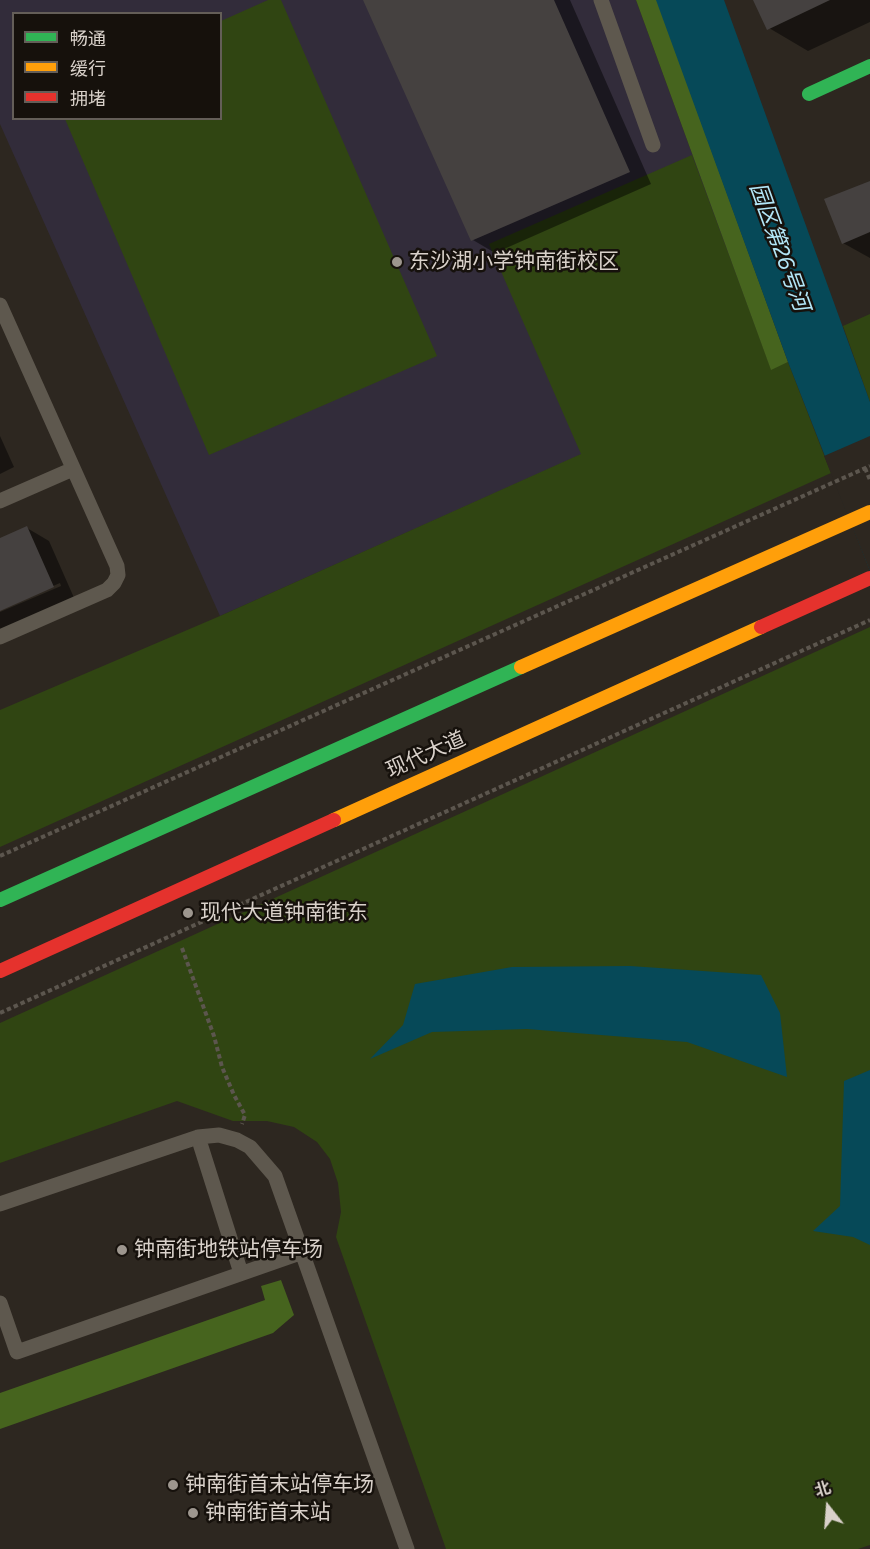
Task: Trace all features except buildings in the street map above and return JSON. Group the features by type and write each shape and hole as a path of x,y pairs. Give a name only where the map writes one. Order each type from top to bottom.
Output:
{"main road":[{"path":"809,94 870,66"},
{"name":"现代大道","path":"0,900 870,512"},
{"name":"现代大道","path":"0,971 870,578"}],"lane":[{"path":"601,0 653,145"},
{"path":"0,305 117,566 118,574 114,583 107,590 0,637"},
{"path":"0,501 73,469"},
{"path":"0,1204 198,1137 219,1136 250,1146 275,1176 407,1549"},
{"path":"198,1137 241,1273"},
{"path":"0,1303 17,1352 303,1252"}],"path":[{"path":"0,856 868,467 870,480"},
{"path":"0,1013 870,620"},
{"path":"182,948 214,1036 222,1067 245,1115 237,1140"}],"shaded area":[{"name":"东沙湖小学钟南街校区","path":"0,0 636,0 771,370 220,616 0,124"}],"green space":[{"path":"268,0 281,0 437,356 209,455 65,120 222,120 222,21"},
{"path":"636,0 657,0 788,362 771,370"},
{"path":"692,155 771,369 788,362 831,473 0,847 0,710 220,616 581,454 489,244"},
{"path":"870,314 870,402 843,326"},
{"path":"870,627 870,1545 858,1549 446,1549 336,1237 341,1212 338,1183 330,1159 317,1142 294,1127 267,1121 233,1121 177,1101 0,1163 0,1023"},
{"path":"281,1280 294,1315 273,1333 0,1429 0,1393 265,1300 261,1286"}],"water":[{"name":"园区第26号河","path":"656,0 724,0 870,402 870,571 788,362"},
{"path":"630,966 761,975 780,1013 787,1077 687,1042 527,1029 432,1032 370,1059 403,1025 415,984 512,967"},
{"path":"870,1070 870,1245 853,1237 813,1231 840,1206 844,1081"}],"pier":[{"path":"870,436 870,571 824,456"}],"traffic: fast":[{"path":"809,94 870,66"},
{"path":"0,900 521,667"}],"traffic: slow":[{"path":"521,667 870,512"},
{"path":"334,820 761,627"}],"traffic: jam":[{"path":"761,627 870,578"},
{"path":"0,971 334,820"}],"place":[{"name":"东沙湖小学钟南街校区","path":"397,262"},
{"name":"现代大道钟南街东","path":"188,913"},
{"name":"钟南街地铁站停车场","path":"122,1250"},
{"name":"钟南街首末站停车场","path":"173,1485"},
{"name":"钟南街首末站","path":"193,1513"}]}
